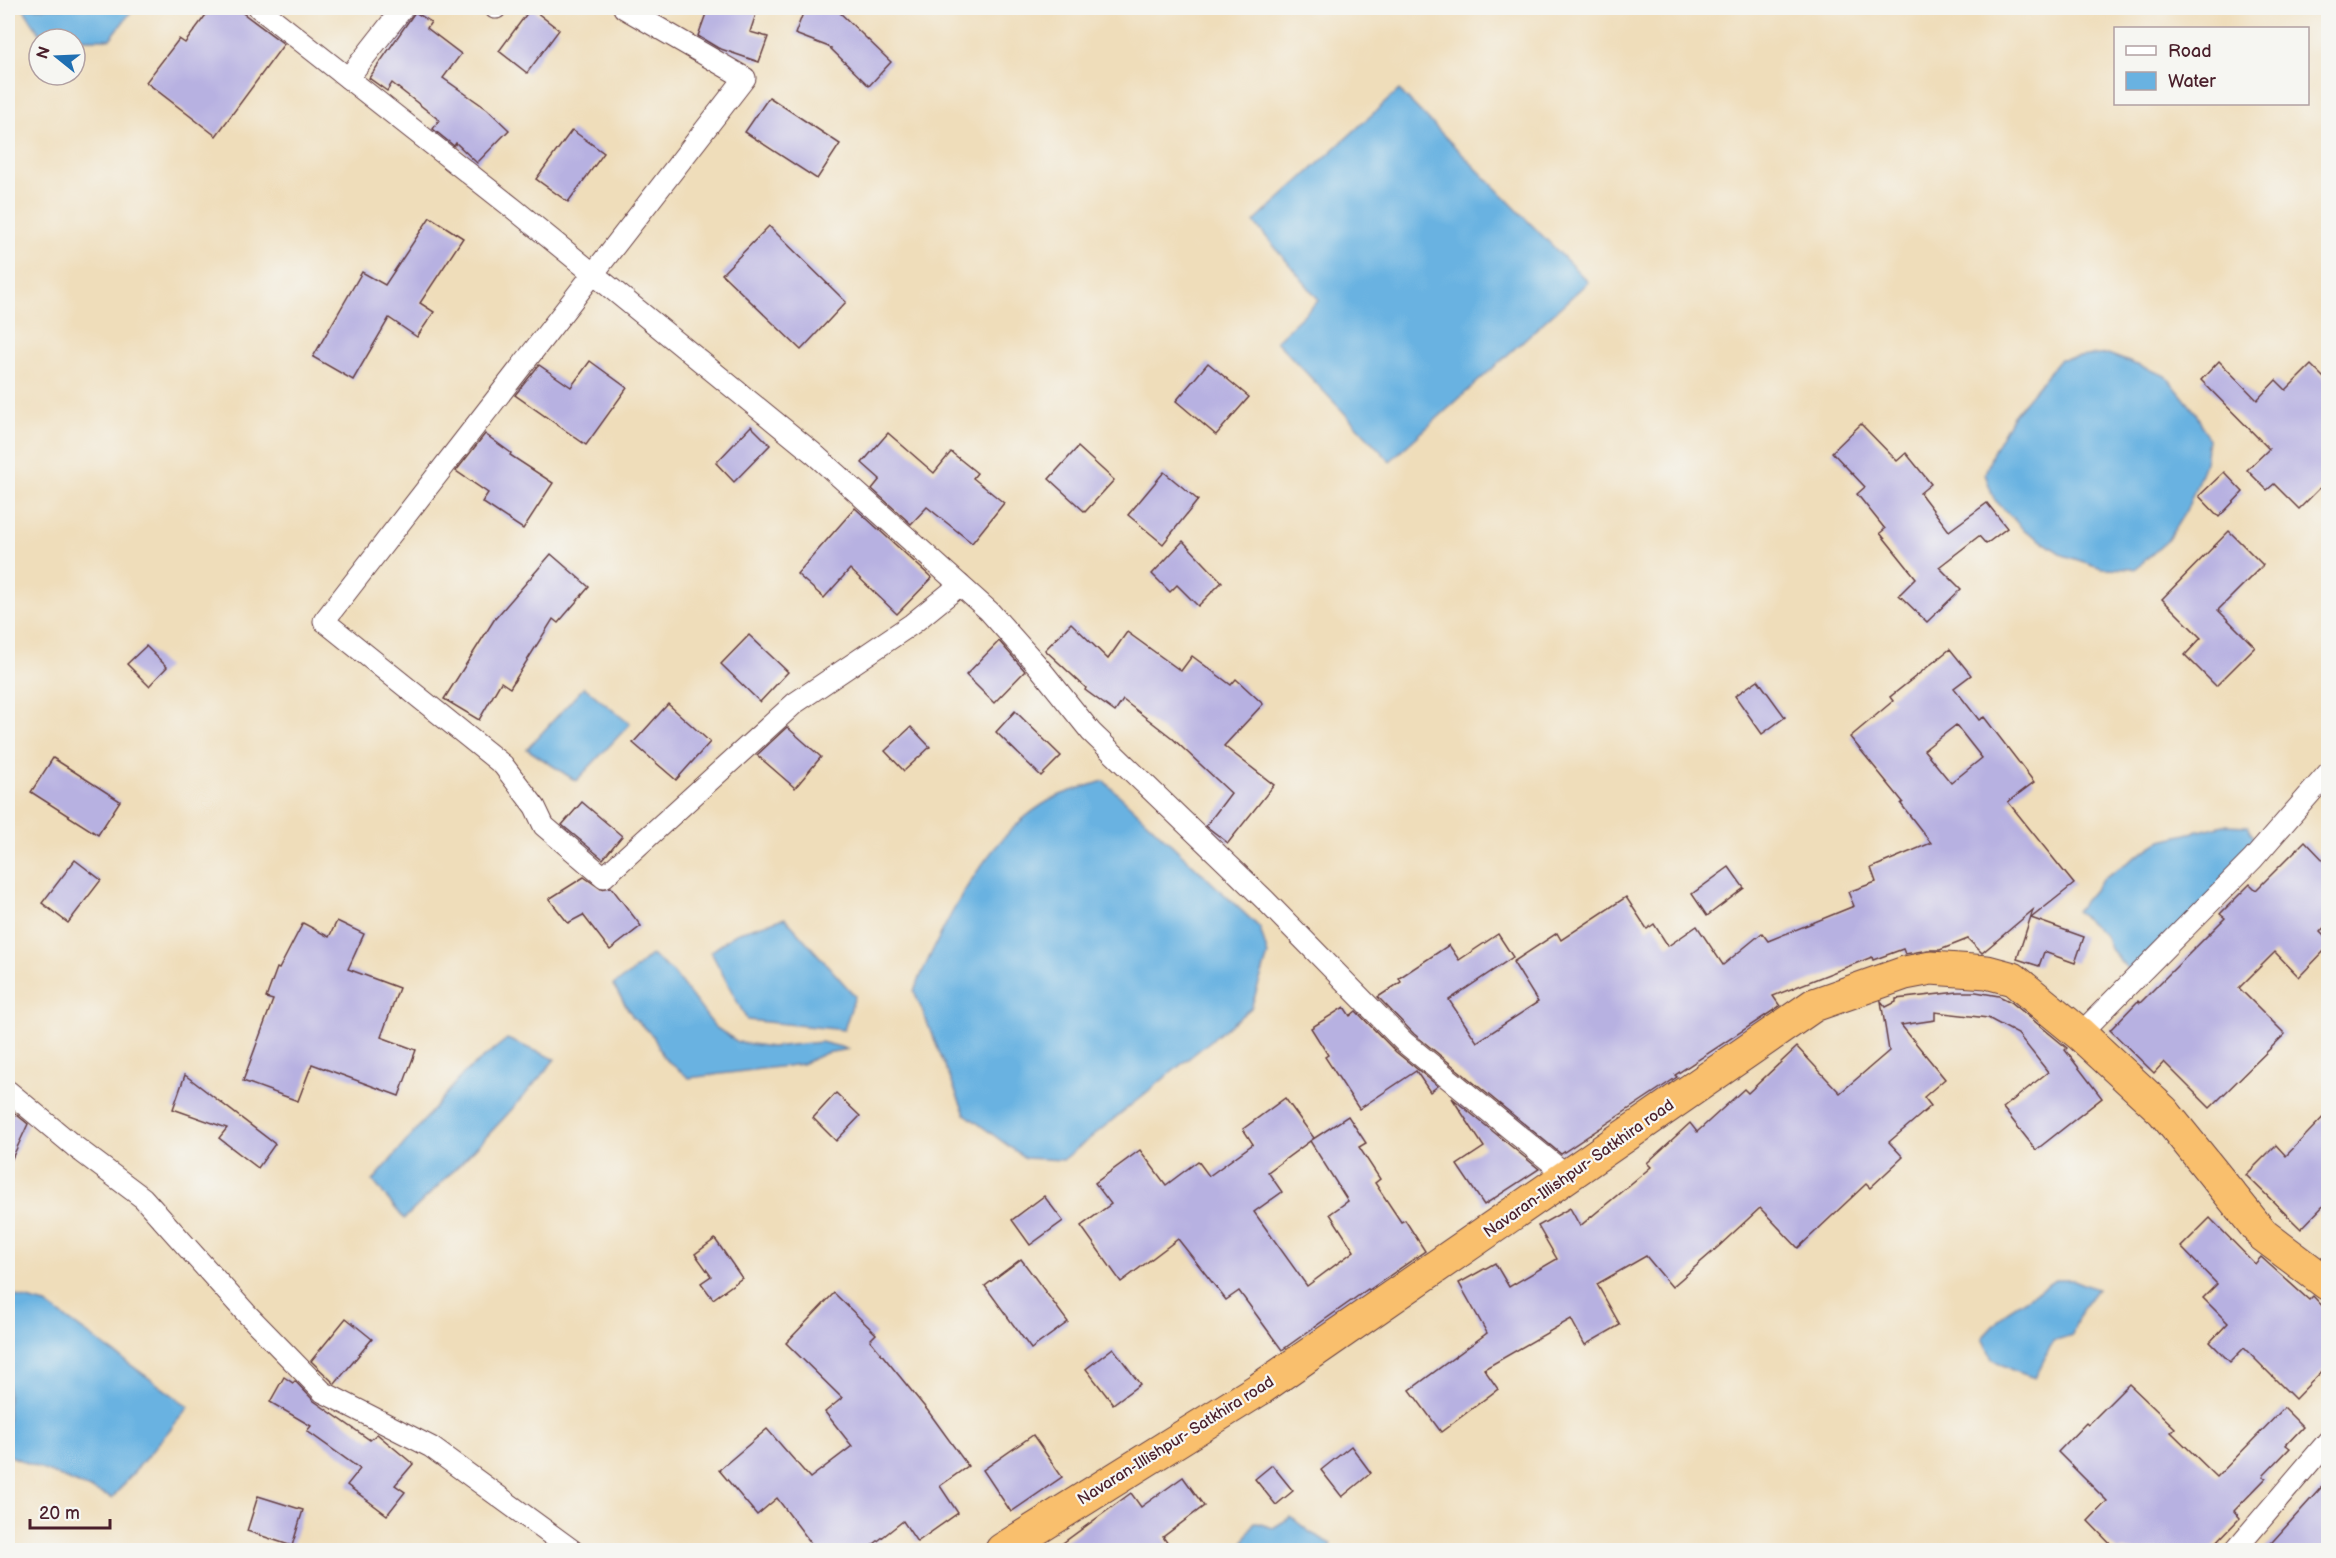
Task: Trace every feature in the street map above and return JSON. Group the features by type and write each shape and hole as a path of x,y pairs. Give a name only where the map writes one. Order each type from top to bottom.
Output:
{"highway":[{"name":"Navaran-Illishpur- Satkhira road","path":"1002,1551 1258,1390 1814,1005 1905,973 1931,968 1987,972 2013,979 2080,1034 2163,1111 2263,1235 2328,1284"}],"street":[{"path":"259,8 592,273 813,453 989,611 1038,666 1091,732 1265,900 1405,1043 1568,1176"},
{"path":"348,78 403,8"},
{"path":"624,8 745,78 324,621 503,765 534,807 544,826 604,877 795,703 912,624 960,585"},
{"path":"2080,1034 2253,859 2328,772"},
{"path":"8,1091 74,1146 143,1198 246,1313 323,1392 431,1447 572,1551"},
{"path":"2235,1551 2328,1441"}],"water":[{"path":"23,8 134,8 110,39 87,39 87,27 35,27"},
{"path":"1399,90 1588,282 1390,461 1276,341 1319,300 1254,222"},
{"path":"2108,354 2166,376 2196,413 2208,439 2205,463 2187,509 2167,541 2135,569 2102,568 2063,555 2023,529 1994,499 1985,474 1993,452 2013,416 2060,359"},
{"path":"584,687 630,724 576,781 527,749"},
{"path":"1104,781 1260,928 1268,955 1251,1008 1063,1160 1025,1158 965,1114 914,991 939,937 970,882 1009,832 1032,812 1056,797"},
{"path":"2224,825 2248,826 2254,838 2252,854 2132,974 2110,949 2106,937 2076,911 2105,877 2162,840"},
{"path":"785,918 855,996 844,1030 747,1020 711,952 736,933"},
{"path":"651,955 673,972 715,1027 738,1042 771,1047 821,1042 849,1049 826,1053 802,1064 689,1078 664,1058 653,1036 633,1017 613,985"},
{"path":"507,1039 555,1059 482,1142 404,1219 373,1181 463,1074"},
{"path":"2055,1280 2074,1280 2097,1289 2081,1310 2072,1335 2053,1341 2035,1378 2012,1370 1992,1359 1982,1338 2007,1311"},
{"path":"8,1294 46,1304 189,1407 112,1498 8,1455"},
{"path":"1291,1517 1311,1533 1332,1544 1329,1550 1239,1550 1254,1522 1273,1528"}],"building":[{"path":"211,8 236,8 284,44 216,136 146,82 179,39 185,43"},
{"path":"531,8 559,30 527,73 499,51"},
{"path":"708,8 745,8 757,11 750,32 768,37 759,62 718,48 698,36"},
{"path":"805,8 835,8 891,62 869,86 829,47 795,34"},
{"path":"415,12 431,22 427,28 461,54 443,78 487,109 509,130 477,163 456,143 454,146 433,129 439,120 392,83 387,91 369,78"},
{"path":"769,97 840,144 817,179 745,132"},
{"path":"572,130 604,153 568,202 536,179"},
{"path":"430,217 463,238 420,303 434,312 417,337 389,318 353,380 313,357 362,272 385,285"},
{"path":"769,226 846,302 801,350 722,274"},
{"path":"590,361 627,388 586,445 515,395 539,365 571,387"},
{"path":"2219,361 2257,400 2276,380 2286,390 2311,365 2328,382 2328,480 2299,509 2274,484 2267,490 2247,470 2269,449 2201,380"},
{"path":"1208,363 1249,397 1216,435 1176,401"},
{"path":"1861,424 1897,461 1906,453 1931,484 1920,493 1949,531 1987,503 2007,528 1986,544 1979,536 1939,567 1961,589 1927,622 1899,595 1916,578 1880,533 1885,529 1857,494 1865,487 1832,452"},
{"path":"751,426 770,445 734,482 716,463"},
{"path":"888,433 934,473 951,452 977,473 973,478 1004,503 972,543 927,507 911,524 872,489 880,479 862,463"},
{"path":"485,434 511,453 510,455 553,483 523,529 482,502 488,493 456,471"},
{"path":"1078,447 1114,480 1085,512 1049,479"},
{"path":"1164,472 1198,500 1163,544 1128,515"},
{"path":"2224,472 2243,492 2219,517 2199,496"},
{"path":"855,508 932,578 897,614 850,569 824,598 797,574"},
{"path":"2229,531 2263,565 2218,610 2255,647 2216,686 2185,655 2201,638 2162,599"},
{"path":"1183,541 1222,582 1198,606 1177,585 1170,592 1152,574"},
{"path":"551,554 589,587 558,623 553,619 510,688 501,682 479,720 444,699 494,620"},
{"path":"1071,623 1108,659 1127,632 1181,671 1192,656 1231,685 1236,679 1263,704 1224,746 1274,785 1228,843 1206,826 1231,793 1171,737 1123,700 1115,712 1085,690 1086,688 1045,650"},
{"path":"749,635 788,672 760,702 721,664"},
{"path":"999,641 1025,671 994,703 966,675"},
{"path":"146,646 167,667 149,686 127,664"},
{"path":"1950,649 1971,675 1954,688 1979,720 1984,717 2034,782 2008,802 2074,884 2031,918 2084,937 2075,963 2044,952 2039,966 2017,959 2033,910 1982,953 1968,939 1940,950 1905,954 1903,949 1873,960 1872,957 1773,996 1780,1006 1561,1154 1414,1034 1378,997 1401,982 1399,978 1449,945 1459,960 1498,934 1513,957 1449,1000 1477,1042 1538,1002 1513,962 1557,933 1561,940 1626,897 1647,929 1654,924 1668,946 1697,926 1723,965 1762,933 1768,941 1854,906 1848,892 1876,882 1871,868 1931,843 1901,804 1903,802 1850,737 1893,701 1890,697","holes":["1956,725 1982,758 1951,783 1924,750"]},
{"path":"1758,680 1785,717 1762,734 1735,696"},
{"path":"668,704 710,742 676,780 633,743"},
{"path":"1015,711 1061,756 1041,776 996,732"},
{"path":"787,727 821,757 795,788 757,755"},
{"path":"911,727 930,747 904,771 885,751"},
{"path":"53,758 120,801 98,835 31,792"},
{"path":"582,802 622,836 603,859 562,825"},
{"path":"2305,841 2328,865 2328,923 2320,932 2328,940 2328,947 2299,977 2275,952 2239,988 2285,1034 2210,1108 2164,1062 2154,1073 2110,1030 2225,918 2220,914 2250,884 2256,890"},
{"path":"75,860 101,880 68,923 42,903"},
{"path":"1729,867 1744,888 1707,916 1692,894"},
{"path":"584,877 601,889 611,887 641,926 610,950 583,915 568,923 549,899"},
{"path":"337,921 364,934 348,969 399,988 381,1037 416,1050 399,1096 312,1064 298,1101 243,1081 273,1000 266,998 277,968 279,969 303,923 329,937"},
{"path":"1958,992 1999,996 2011,1002 2067,1048 2065,1050 2102,1098 2036,1150 2003,1108 2048,1072 2018,1034 1988,1018 1935,1012 1935,1020 1901,1025 1945,1079 1924,1097 1931,1106 1889,1142 1903,1157 1870,1188 1866,1184 1798,1248 1760,1208 1672,1287 1646,1256 1597,1284 1620,1325 1585,1345 1571,1319 1484,1369 1498,1389 1441,1432 1410,1390 1487,1333 1459,1283 1495,1263 1509,1287 1557,1259 1538,1226 1570,1208 1580,1226 1651,1167 1647,1163 1690,1123 1697,1132 1744,1089 1748,1093 1797,1047 1840,1093 1889,1051 1881,1001 1886,1007 1896,1002 1896,999"},
{"path":"1344,1007 1350,1016 1356,1011 1396,1052 1438,1086 1430,1092 1416,1071 1359,1109 1325,1057 1328,1055 1311,1028"},
{"path":"185,1075 275,1144 258,1168 219,1138 227,1128 173,1109"},
{"path":"836,1093 860,1116 836,1141 813,1118"},
{"path":"1285,1098 1314,1138 1268,1172 1282,1192 1254,1212 1307,1286 1354,1251 1330,1214 1348,1201 1310,1141 1348,1116 1366,1143 1359,1147 1380,1179 1375,1183 1401,1222 1405,1220 1425,1251 1282,1350 1239,1291 1226,1300 1178,1239 1121,1282 1081,1226 1111,1204 1095,1183 1140,1150 1166,1185 1198,1161 1209,1176 1253,1144 1243,1129"},
{"path":"1452,1098 1539,1169 1484,1205 1457,1165 1484,1147"},
{"path":"12,1111 28,1124 8,1167 8,1119"},
{"path":"2328,1112 2328,1201 2301,1229 2246,1175 2276,1145 2286,1156"},
{"path":"1044,1196 1063,1221 1030,1245 1012,1220"},
{"path":"2210,1218 2255,1264 2261,1257 2309,1300 2313,1296 2328,1312 2328,1365 2295,1399 2244,1348 2230,1362 2210,1342 2228,1323 2203,1298 2217,1284 2181,1247"},
{"path":"715,1239 742,1278 713,1299 701,1283 711,1276 695,1254"},
{"path":"1021,1259 1068,1322 1031,1349 985,1286"},
{"path":"834,1293 876,1334 870,1340 928,1411 968,1466 940,1486 958,1513 917,1542 903,1521 865,1551 817,1551 777,1498 757,1515 719,1470 767,1429 810,1478 852,1446 825,1412 842,1398 786,1343"},
{"path":"346,1318 372,1339 335,1384 311,1361"},
{"path":"1113,1348 1140,1384 1113,1404 1086,1369"},
{"path":"284,1377 293,1383 295,1381 314,1401 370,1440 377,1434 413,1464 395,1485 405,1492 387,1515 347,1485 360,1469 307,1431 311,1426 270,1402"},
{"path":"2129,1384 2175,1428 2171,1432 2217,1477 2284,1408 2303,1427 2286,1445 2290,1448 2263,1476 2266,1478 2234,1511 2240,1518 2208,1551 2117,1551 2088,1521 2107,1501 2058,1452"},
{"path":"1033,1435 1062,1477 1011,1512 983,1470"},
{"path":"1351,1446 1371,1473 1342,1497 1321,1470"},
{"path":"1272,1465 1293,1491 1276,1505 1255,1479"},
{"path":"1183,1477 1204,1506 1163,1537 1173,1551 1052,1551 1131,1493 1141,1507"},
{"path":"2328,1480 2328,1551 2264,1551"},
{"path":"258,1496 303,1510 292,1546 247,1531"}]}
